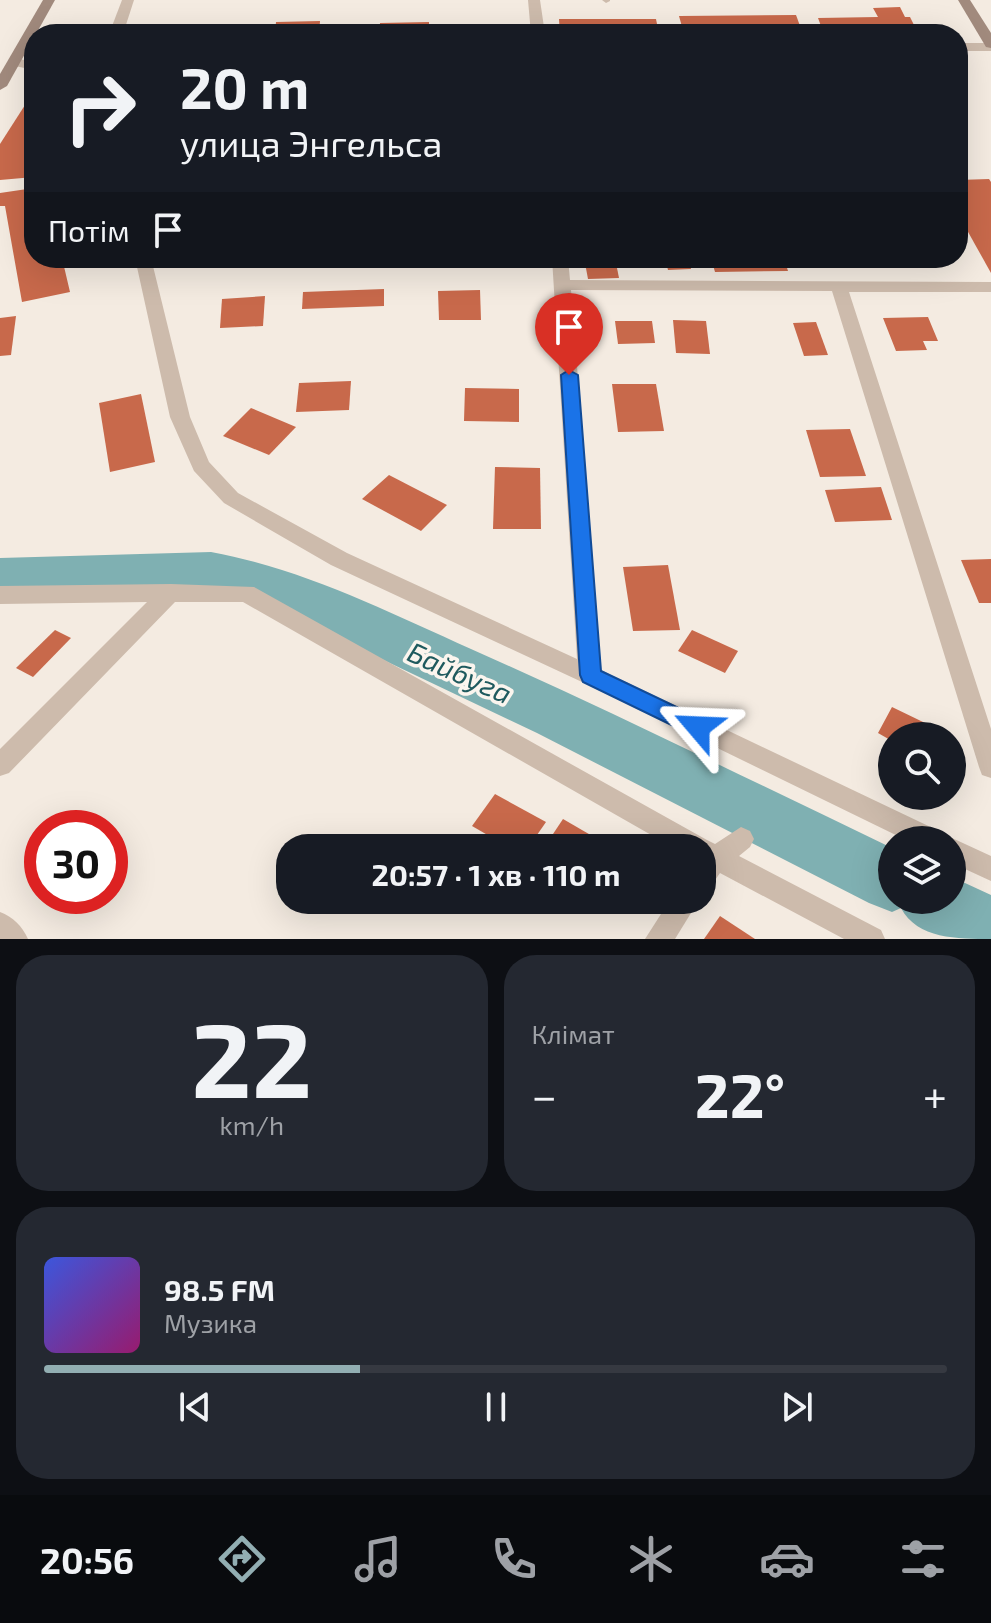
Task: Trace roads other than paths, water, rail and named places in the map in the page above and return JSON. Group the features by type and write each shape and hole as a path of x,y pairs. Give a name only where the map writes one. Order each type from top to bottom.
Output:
{"main road":[{"path":"36,24 49,0"},
{"path":"964,0 991,46"},
{"path":"0,86 24,46"}],"street":[{"path":"120,24 128,0"},
{"path":"534,0 537,24"},
{"path":"968,47 991,46"},
{"path":"15,62 24,64"},
{"path":"145,268 180,417 201,466 231,498 339,559 590,675 903,826"},
{"path":"561,268 590,675"},
{"path":"563,285 991,287"},
{"path":"839,287 991,767"},
{"path":"0,765 171,592"},
{"path":"0,595 246,593 663,834"},
{"path":"716,852 741,839"},
{"path":"966,857 991,869"},
{"path":"716,864 871,939"},
{"path":"659,939 676,914"},
{"path":"0,925 14,939"}],"waterway":[{"name":"Байбуга","path":"0,579 211,573 259,582 310,601 558,715 878,874"},
{"name":"Байбуга","path":"959,914 991,930"}]}
